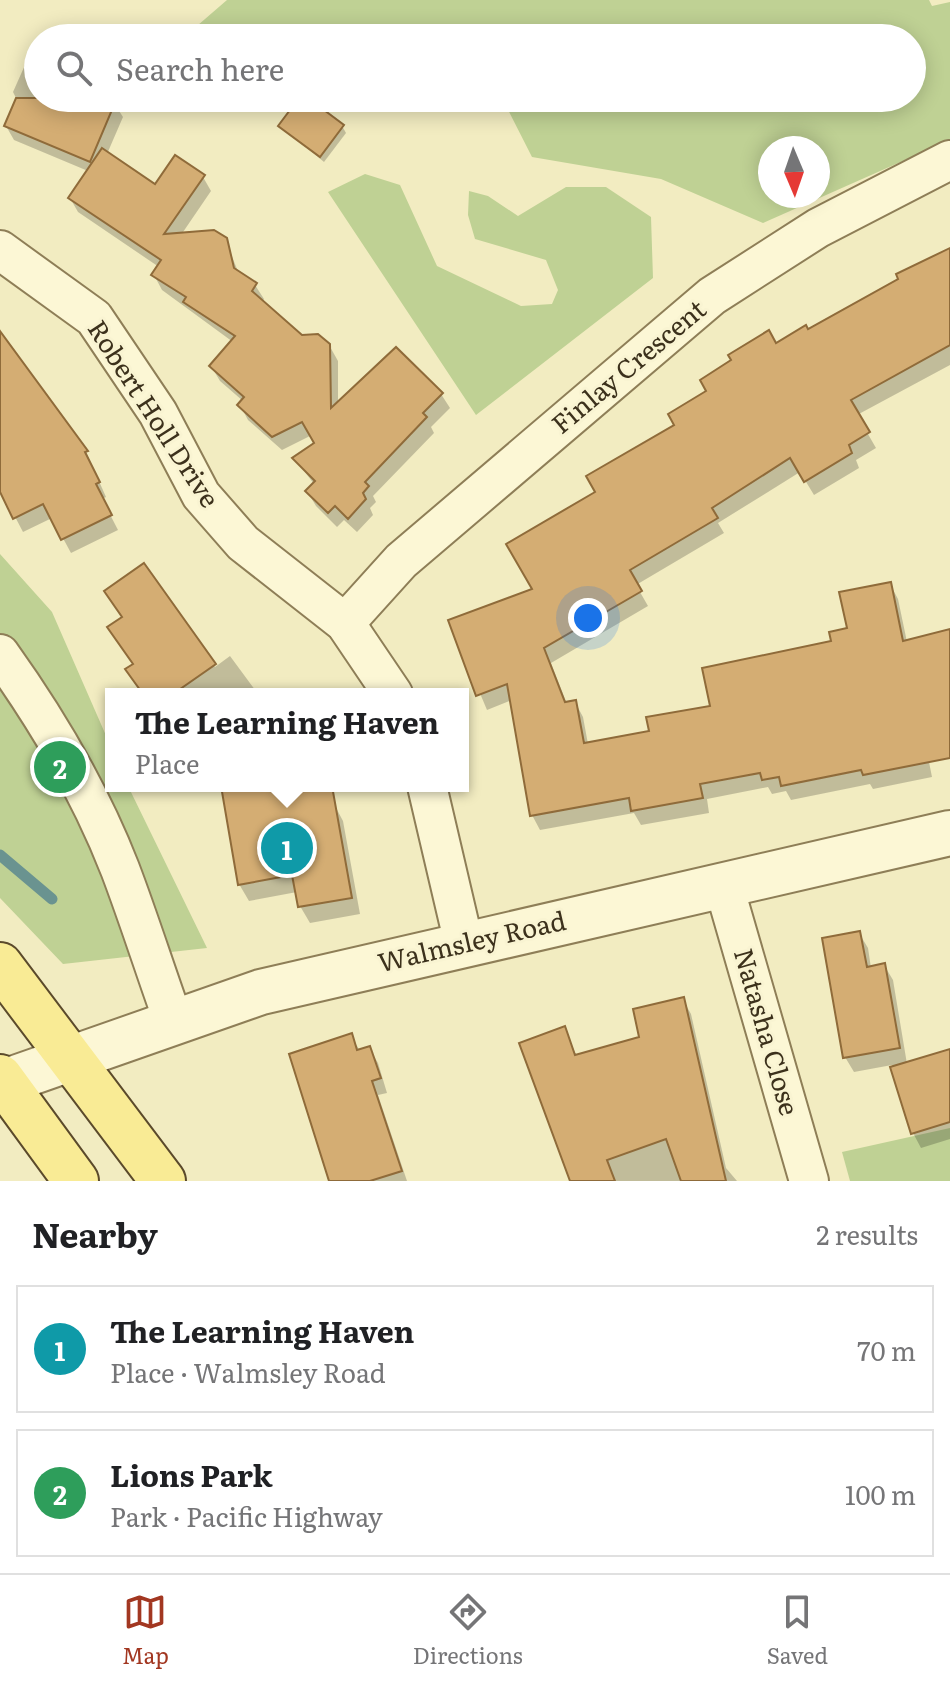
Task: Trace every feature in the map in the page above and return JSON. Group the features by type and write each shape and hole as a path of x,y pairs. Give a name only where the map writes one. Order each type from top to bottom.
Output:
{"main road":[{"path":"0,965 163,1181"},
{"path":"1,1083 76,1181"}],"street":[{"name":"Finlay Crescent","path":"345,623 401,561 712,296 818,228 950,160"},
{"name":"Robert Holl Drive","path":"0,250 94,318 158,413 201,495 243,543 345,623 389,688"},
{"path":"0,654 41,711 91,803 119,867 173,1020"},
{"path":"428,792 464,944"},
{"name":"Walmsley Road","path":"1,1083 173,1020 261,992 950,833"},
{"name":"Natasha Close","path":"723,883 809,1181"}],"green space":[{"path":"227,0 929,0 932,6 950,2 950,140 830,193 830,136 758,136 758,208 797,208 763,223 661,179 532,157 509,112 926,112 926,24 199,24"},
{"path":"365,174 400,185 437,266 521,306 552,304 558,290 546,260 475,239 468,215 469,191 488,196 518,216 566,187 606,187 651,217 653,278 476,415 328,192"},
{"path":"0,554 52,612 105,733 105,792 131,792 207,948 63,964 0,898"},
{"path":"950,1128 950,1181 850,1181 842,1152"}],"building":[{"path":"16,98 24,98 24,112 111,112 90,162 4,126"},
{"path":"288,112 327,112 344,125 320,157 278,126"},
{"path":"102,148 155,184 175,155 205,175 164,234 214,230 227,238 234,268 257,283 252,291 302,335 318,334 330,344 331,408 396,347 443,393 423,413 427,417 365,482 369,486 363,493 366,499 348,519 335,506 328,513 305,491 315,481 292,458 314,443 302,422 272,437 237,405 244,397 209,366 235,336 183,302 186,297 151,275 161,260 68,198"},
{"path":"950,248 950,345 851,400 870,432 849,445 852,453 804,482 790,458 712,508 718,518 630,570 642,591 544,648 565,702 576,700 584,743 649,731 646,717 710,706 702,668 831,641 829,632 847,628 839,592 891,582 903,641 950,629 950,758 863,775 861,770 781,786 779,777 762,780 760,773 700,784 703,798 631,811 629,798 530,816 507,684 476,696 448,620 532,589 506,544 595,492 586,476 674,425 668,414 706,391 700,380 731,360 728,355 769,330 776,343 806,325 808,329 898,279 896,274"},
{"path":"0,331 88,451 85,452 100,482 96,484 112,515 61,540 43,504 13,519 0,492"},
{"path":"144,563 216,664 182,688 139,688 125,669 133,664 107,627 122,617 104,591"},
{"path":"222,792 333,792 352,898 298,907 292,875 238,885"},
{"path":"860,931 867,967 885,963 900,1048 843,1058 822,938"},
{"path":"684,997 726,1181 681,1181 666,1139 607,1160 615,1181 570,1181 519,1043 565,1026 575,1055 639,1037 633,1009"},
{"path":"352,1033 357,1050 370,1046 381,1078 372,1081 402,1171 370,1181 329,1181 289,1054"},
{"path":"950,1049 950,1122 911,1134 890,1067"}],"waterway":[{"path":"0,855 52,899"}],"place":[{"name":"Lions Park","path":"60,767"},
{"name":"The Learning Haven","path":"287,848"}]}
